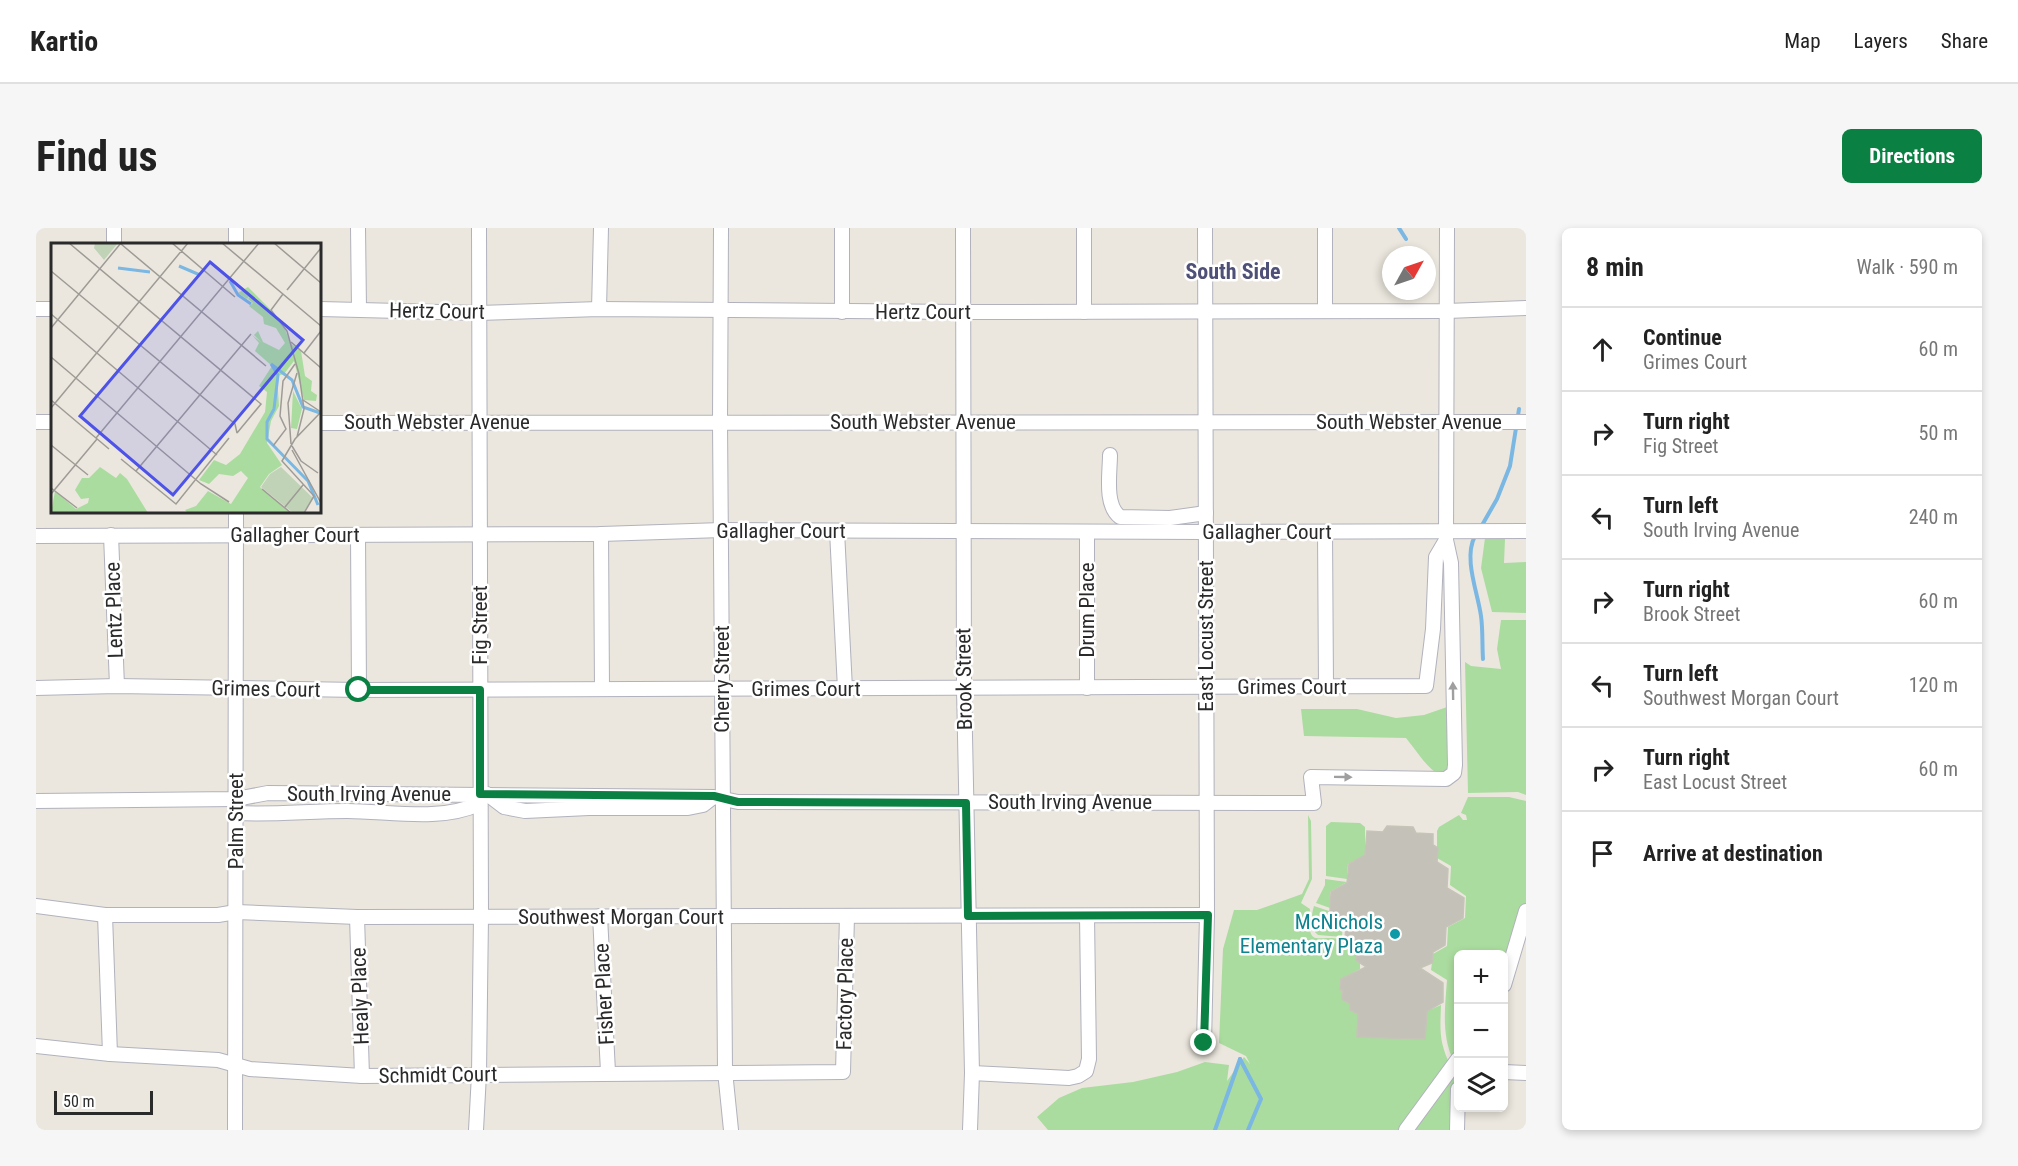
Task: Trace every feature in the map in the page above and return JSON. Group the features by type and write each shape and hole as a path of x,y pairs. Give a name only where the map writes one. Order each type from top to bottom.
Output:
{"street":[{"path":"358,228 359,309"},
{"name":"Fig Street","path":"476,1130 479,1074 482,798 479,228"},
{"path":"599,309 601,228"},
{"name":"Cherry Street","path":"721,228 722,689 718,797 723,918 725,1071 731,1130"},
{"path":"842,228 842,312"},
{"name":"Brook Street","path":"963,228 964,688 972,1073 970,1130"},
{"path":"1083,312 1084,228"},
{"name":"East Locust Street","path":"1204,1043 1208,915 1205,228"},
{"path":"1325,228 1325,311"},
{"path":"1447,228 1446,423 1451,534"},
{"name":"Hertz Court","path":"321,309 479,313 599,309 1205,312 1446,311 1526,308"},
{"name":"South Webster Avenue","path":"321,423 1526,422"},
{"path":"1110,455 1110,502 1115,513 1120,517 1170,518 1206,513"},
{"name":"Palm Street","path":"235,1130 236,513"},
{"name":"Gallagher Court","path":"36,536 602,534 722,530 1451,534 1526,531"},
{"path":"837,531 845,689"},
{"name":"Drum Place","path":"1087,532 1087,688"},
{"path":"1325,532 1326,687"},
{"path":"602,534 602,689"},
{"name":"Grimes Court","path":"36,688 117,686 480,690 1426,687 1433,629 1436,557 1451,534"},
{"name":"South Irving Avenue","path":"36,801 236,806 268,793 482,798 718,797 738,802 1206,801 1314,803 1311,777 1446,779 1454,772 1451,534"},
{"name":"Lentz Place","path":"111,535 117,686"},
{"path":"358,535 359,690"},
{"path":"347,794 347,811"},
{"path":"236,806 406,814 453,813 482,798"},
{"name":"Southwest Morgan Court","path":"36,906 105,915 218,915 236,912 357,917 723,918 1208,915"},
{"path":"1508,969 1526,911"},
{"path":"105,915 110,1054"},
{"name":"Fisher Place","path":"600,916 608,1072"},
{"name":"Factory Place","path":"843,1072 847,916"},
{"path":"972,1073 1068,1078 1086,1071 1089,1059 1087,916"},
{"name":"Healy Place","path":"357,917 362,1076"},
{"name":"Schmidt Court","path":"36,1046 110,1054 218,1060 250,1069 362,1076 725,1071 843,1072"},
{"path":"1406,1130 1454,1069"},
{"path":"1508,1072 1526,1073"},
{"path":"1457,1112 1457,1130"}],"green space":[{"path":"1485,538 1505,539 1504,563 1526,562 1526,613 1492,612 1481,568"},
{"path":"1501,620 1526,620 1526,795 1518,792 1468,793 1465,662 1471,666 1501,669 1497,649"},
{"path":"1450,706 1452,764 1441,773 1429,766 1406,738 1304,736 1301,709 1357,709 1396,718 1424,715"},
{"path":"1468,797 1509,797 1526,801 1526,903 1508,967 1508,950 1454,950 1454,1062 1446,1032 1447,980 1431,970 1433,954 1447,946 1448,927 1465,918 1466,896 1450,885 1451,866 1437,858 1439,827 1459,815 1463,820 1467,820 1466,815 1461,813"},
{"path":"1308,815 1311,821 1312,879 1301,903 1310,909 1309,923 1312,936 1344,940 1356,948 1356,960 1360,963 1360,969 1343,978 1341,990 1343,990 1343,999 1350,1004 1350,1010 1358,1014 1357,1036 1425,1039 1427,1011 1441,1005 1441,1037 1451,1067 1403,1130 1048,1130 1037,1117 1059,1098 1082,1088 1133,1082 1177,1072 1205,1062 1229,1065 1227,1081 1244,1057 1250,1064 1246,1056 1219,1043 1223,949 1234,910 1257,910 1302,894 1309,879"},
{"path":"1331,822 1360,823 1365,827 1365,855 1348,864 1347,879 1326,876 1326,826"},
{"path":"1325,879 1347,882 1330,892 1330,908 1316,903 1325,885"},
{"path":"1314,906 1329,911 1343,920 1342,937 1318,935 1315,932 1312,922"},
{"path":"1453,1074 1454,1074 1454,1130 1411,1130"}],"building":[{"name":"McNichols Elementary Plaza","path":"1387,826 1413,827 1416,833 1433,834 1433,845 1438,848 1437,862 1448,869 1447,888 1464,898 1463,918 1446,927 1445,945 1433,952 1432,963 1420,968 1443,983 1443,1002 1427,1011 1425,1039 1357,1037 1358,1014 1350,1010 1350,1004 1342,999 1343,990 1340,990 1341,979 1366,967 1356,960 1356,948 1345,941 1346,923 1330,911 1331,892 1347,883 1349,864 1365,855 1367,831 1383,832"}],"waterway":[{"path":"1399,228 1406,239"},
{"path":"1481,527 1497,499 1510,466 1519,409"},
{"path":"1475,536 1470,555 1481,616 1483,659"},
{"path":"1240,1059 1261,1099 1248,1130"},
{"path":"1215,1130 1240,1059"}],"place":[{"name":"McNichols Elementary Plaza","path":"1395,934"}],"district":[{"name":"South Side","path":"1233,271"}],"route":[{"path":"359,690 480,690 480,794 714,796 738,802 966,803 968,916 1208,915 1204,1043"}]}
